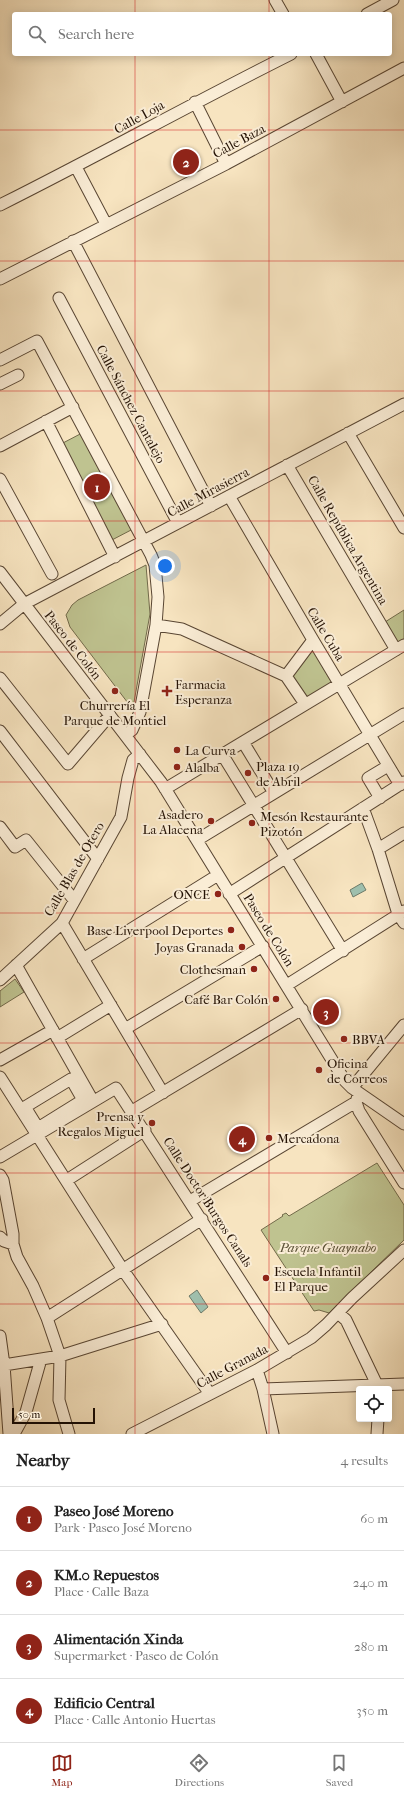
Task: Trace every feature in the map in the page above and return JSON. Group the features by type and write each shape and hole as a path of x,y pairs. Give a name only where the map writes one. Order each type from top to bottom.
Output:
{"street":[{"path":"275,0 282,12"},
{"path":"371,12 392,0"},
{"name":"Calle Loja","path":"0,205 76,167 194,102 287,56"},
{"path":"317,56 342,102"},
{"name":"Calle Baza","path":"0,279 226,164 404,68"},
{"path":"194,102 226,164"},
{"path":"76,167 106,224"},
{"path":"74,241 211,506"},
{"name":"Calle Sánchez Cantalejo","path":"59,298 178,523"},
{"path":"0,360 37,340 155,565 158,597 156,625 140,712 132,730 125,735"},
{"path":"0,384 18,375"},
{"name":"Calle Mirasierra","path":"0,624 24,604 404,404"},
{"path":"0,446 73,407"},
{"path":"46,421 114,557"},
{"path":"348,433 404,528"},
{"name":"Calle República Argentina","path":"287,465 400,647"},
{"path":"0,479 52,574"},
{"name":"Calle Cuba","path":"229,496 388,766 402,784"},
{"name":"Paseo de Colón","path":"0,572 140,754 165,789 345,1081 356,1095 404,1124"},
{"path":"156,625 182,629 286,676 305,704"},
{"path":"286,676 313,640"},
{"path":"165,789 400,647"},
{"path":"0,678 68,764 110,715"},
{"path":"197,840 404,714"},
{"path":"0,731 98,859"},
{"path":"243,742 274,793"},
{"name":"Calle Blas de Otero","path":"2,974 16,965 62,923 121,817 133,760 140,754"},
{"path":"222,754 343,951"},
{"path":"380,798 368,778 388,766"},
{"path":"229,894 402,784"},
{"path":"287,985 402,916 363,808"},
{"path":"0,828 15,847 26,840 74,900"},
{"path":"378,849 404,833"},
{"path":"83,959 218,875"},
{"path":"62,923 163,1093"},
{"path":"125,1029 262,946"},
{"path":"0,1157 93,1101 16,965"},
{"path":"0,1060 111,1005"},
{"path":"132,1111 302,1009"},
{"path":"190,1201 356,1095 404,1025"},
{"path":"21,1105 75,1070"},
{"path":"1,1082 38,1128 83,1100 71,1079 21,1105"},
{"name":"Calle Doctor Burgos Canals","path":"93,1101 116,1088 145,1130 287,1352"},
{"path":"356,1095 359,1111 404,1183"},
{"path":"21,1105 37,1135 123,1270 210,1394"},
{"path":"67,1180 145,1130"},
{"path":"0,1175 3,1180 13,1234 13,1244 17,1257 33,1286 47,1318 60,1356 59,1400 69,1434"},
{"path":"47,1318 202,1219"},
{"path":"0,1237 4,1241 13,1244"},
{"name":"Calle Granada","path":"132,1434 257,1370 318,1333 404,1250"},
{"path":"338,1313 346,1320 378,1386"},
{"path":"4,1365 60,1356 162,1324"},
{"path":"0,1336 4,1365 9,1434"},
{"path":"14,1434 26,1412 41,1359"},
{"path":"257,1370 263,1389 273,1434"},
{"path":"387,1386 404,1384"},
{"path":"263,1389 356,1387"},
{"path":"378,1422 378,1434"}],"green space":[{"path":"84,432 133,529 110,541 61,444"},
{"path":"146,565 150,614 134,702 131,707 70,627 66,615 72,605 78,600"},
{"path":"404,610 404,640 398,644 385,622"},
{"path":"312,648 332,683 308,698 291,674"},
{"path":"15,979 24,992 0,1007 0,991"},
{"name":"Parque Guaynabo","path":"377,1163 404,1205 404,1240 329,1313 319,1310 314,1311 261,1230 283,1216 282,1215 286,1213 289,1216"}],"shaded area":[{"path":"362,883 366,890 353,897 350,890"},
{"path":"197,1290 208,1307 201,1313 189,1296"}],"place":[{"name":"KM.0 Repuestos","path":"186,162"},
{"name":"Paseo José Moreno","path":"97,487"},
{"name":"Churrería El Parque de Montiel","path":"115,691"},
{"name":"Farmacia Esperanza","path":"167,691"},
{"name":"La Curva","path":"177,750"},
{"name":"Alalba","path":"177,767"},
{"name":"Plaza 19 de Abril","path":"248,773"},
{"name":"Asadero La Alacena","path":"211,821"},
{"name":"Mesón Restaurante Pizotón","path":"252,823"},
{"name":"ONCE","path":"218,894"},
{"name":"Base Liverpool Deportes","path":"231,930"},
{"name":"Joyas Granada","path":"242,947"},
{"name":"Clothesman","path":"254,969"},
{"name":"Café Bar Colón","path":"276,999"},
{"name":"Alimentación Xinda","path":"326,1012"},
{"name":"BBVA","path":"344,1039"},
{"name":"Oficina de Correos","path":"319,1070"},
{"name":"Prensa y Regalos Miguel","path":"152,1123"},
{"name":"Mercadona","path":"269,1138"},
{"name":"Edificio Central","path":"242,1139"},
{"name":"Escuela Infantil El Parque","path":"266,1278"}]}
